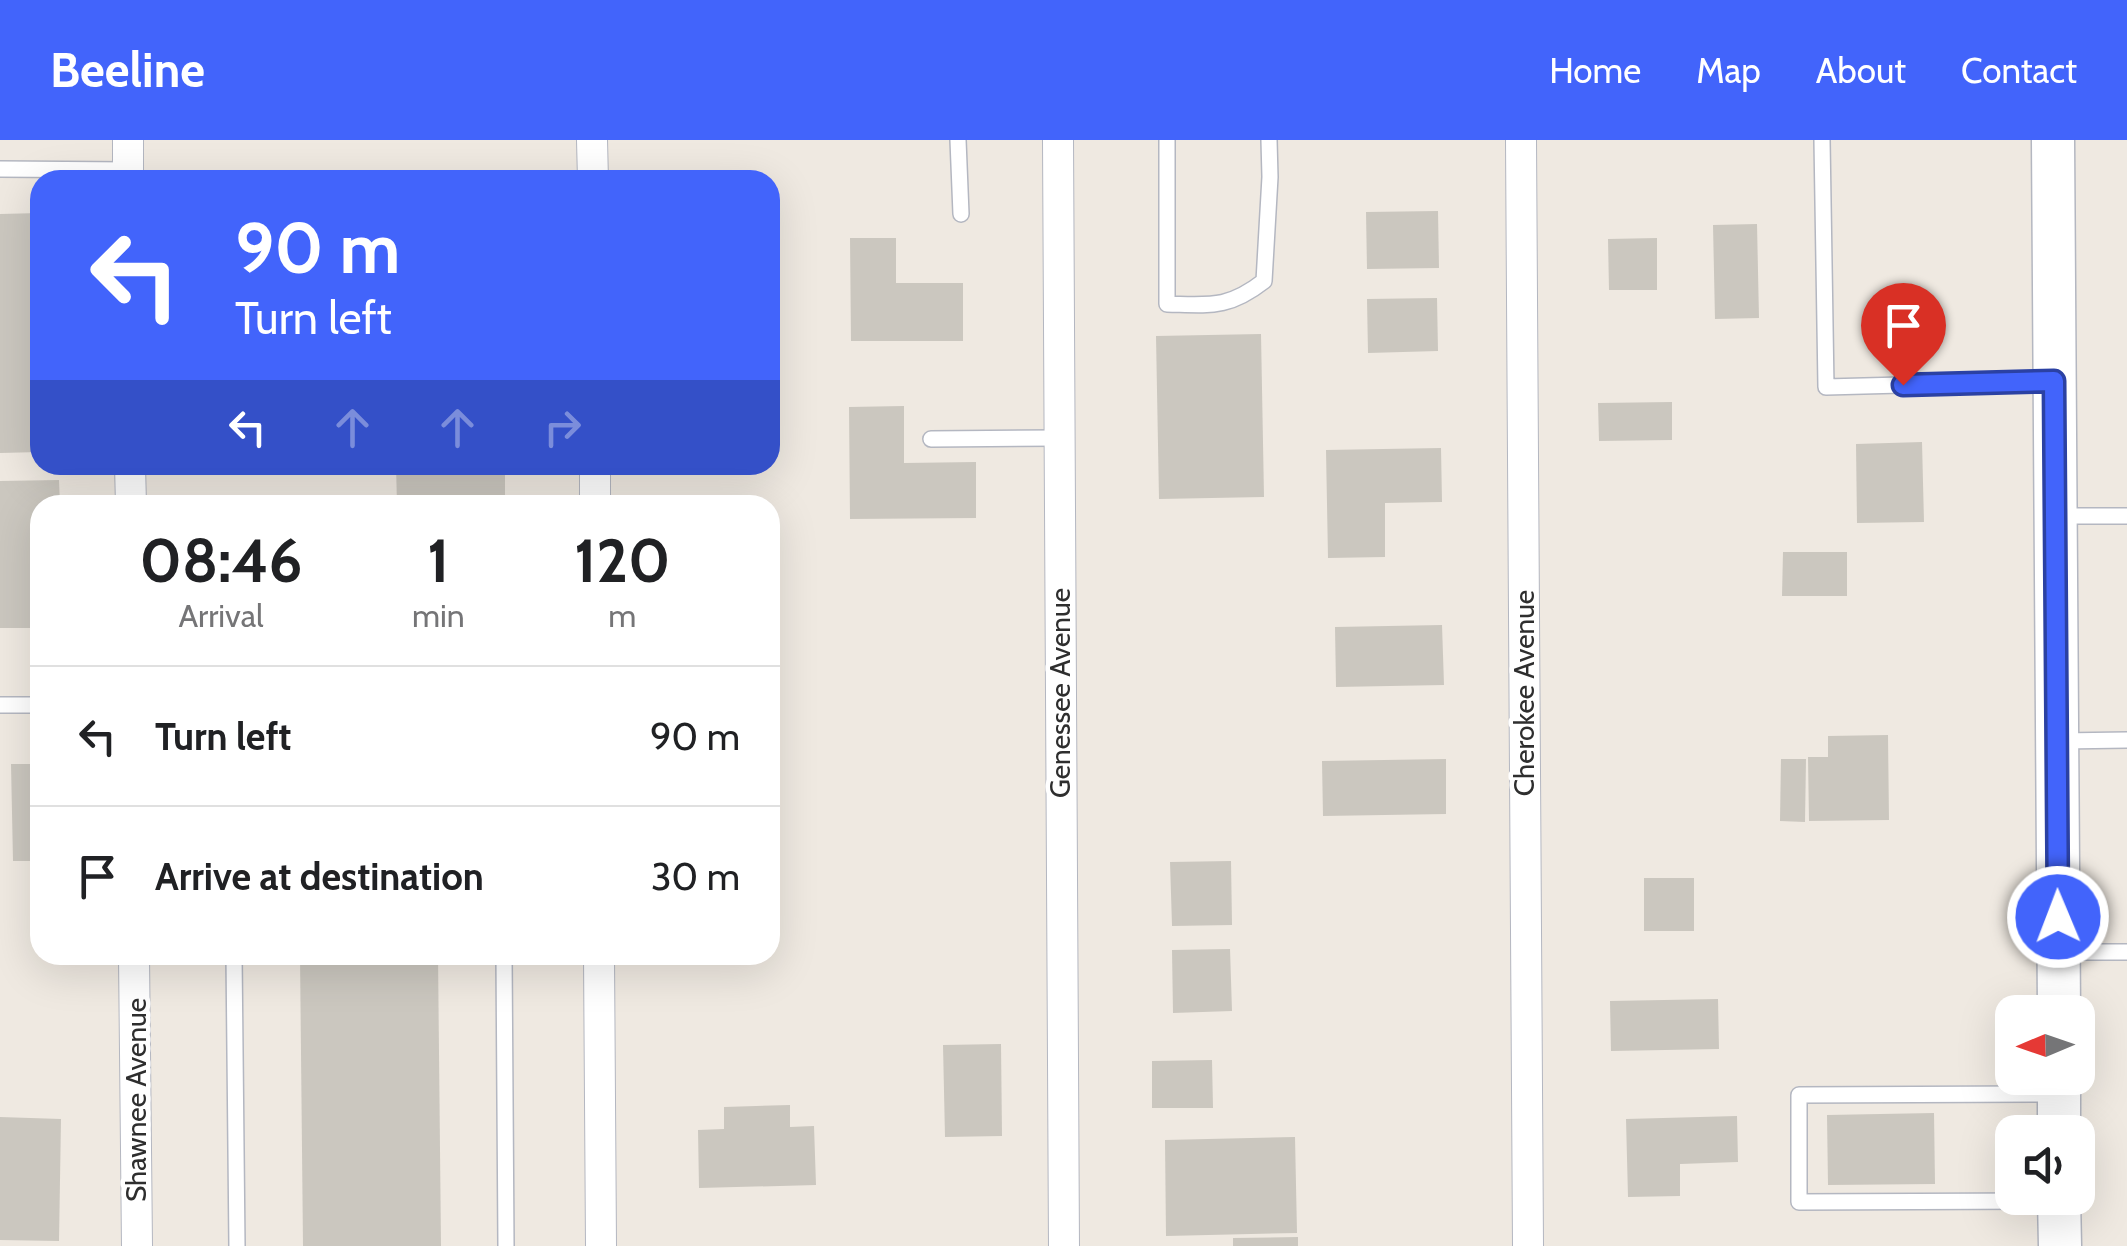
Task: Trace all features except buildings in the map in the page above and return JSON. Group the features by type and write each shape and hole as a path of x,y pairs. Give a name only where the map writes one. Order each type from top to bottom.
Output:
{"street":[{"path":"592,140 592,170"},
{"name":"Genessee Avenue","path":"1058,140 1064,1246"},
{"name":"Cherokee Avenue","path":"1521,140 1528,1246"},
{"path":"2052,140 2059,995"},
{"name":"Shawnee Avenue","path":"134,965 137,1246"},
{"path":"598,965 600,1246"},
{"path":"2060,1215 2060,1246"}],"lane":[{"path":"958,140 961,214"},
{"path":"1167,140 1167,304 1212,305 1240,299 1264,282 1269,140"},
{"path":"1822,140 1826,387 2054,381"},
{"path":"0,170 128,163"},
{"path":"931,440 1058,438"},
{"path":"2055,516 2127,516"},
{"path":"0,705 30,706"},
{"path":"2057,741 2127,740"},
{"path":"2058,952 2127,952"},
{"path":"234,965 236,1246"},
{"path":"504,965 506,1246"},
{"path":"1995,1200 1799,1202 1798,1095 2059,1101"}],"route":[{"path":"1903,385 2054,381 2058,917"}]}
